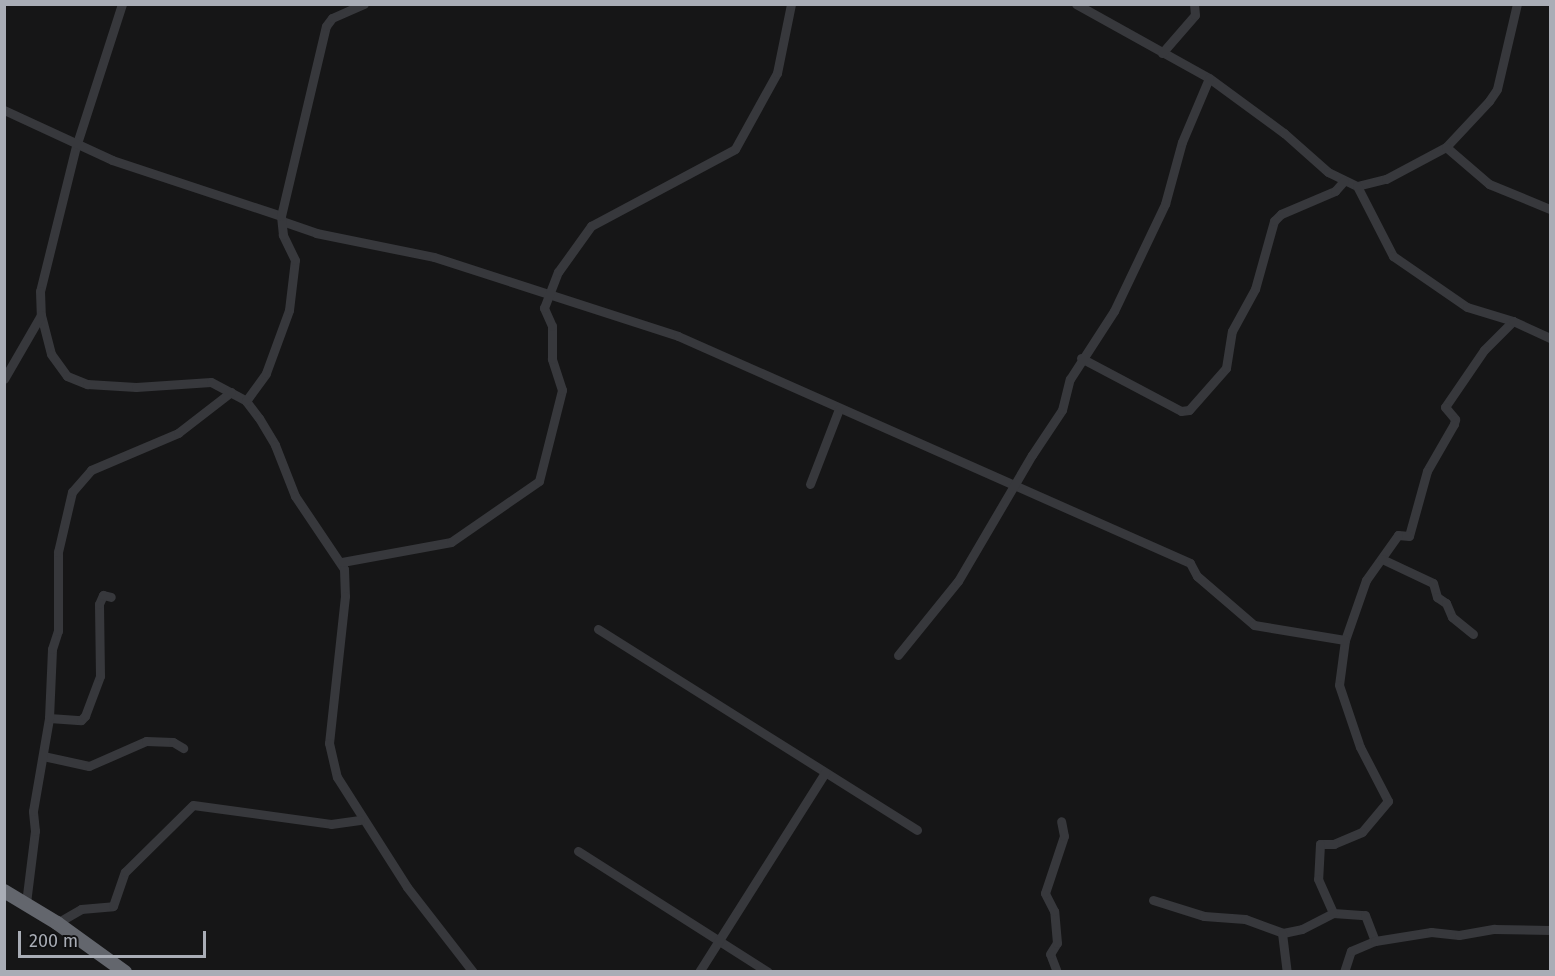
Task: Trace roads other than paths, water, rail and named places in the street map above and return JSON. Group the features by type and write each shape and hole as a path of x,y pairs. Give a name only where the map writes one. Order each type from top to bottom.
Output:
{"highway":[{"path":"4,891 57,922 116,969"}],"street":[{"path":"122,4 76,146 40,291 41,315 51,354 72,379 122,387 204,381 246,401 275,445 299,503 342,562 345,596 330,753 337,777 360,820 472,972"},
{"path":"246,401 266,373 289,310 295,260 281,219 326,26 332,18 364,4"},
{"path":"342,562 451,542 539,481 562,390 551,354 552,326 544,308 547,293 578,239 591,226 737,146 777,73 792,4"},
{"path":"1076,4 1209,78 1344,181 1357,186 1386,179 1446,147 1497,89 1517,4"},
{"path":"1162,53 1195,15 1194,4"},
{"path":"898,655 958,582 1062,410 1070,379 1081,358 1114,311 1165,204 1182,142 1209,78"},
{"path":"4,110 76,146 159,178 316,232 434,257 678,336 1190,563 1197,576 1254,626 1346,640"},
{"path":"1446,147 1489,184 1551,209"},
{"path":"1081,358 1181,411 1189,410 1226,368 1232,331 1255,289 1274,221 1281,214 1335,191 1344,181"},
{"path":"1357,186 1393,256 1467,307 1513,321 1551,338"},
{"path":"4,379 41,315"},
{"path":"1333,913 1318,879 1318,847 1362,832 1388,801 1357,740 1339,685 1346,640 1366,580 1398,535 1409,536 1427,471 1454,424 1455,419 1445,407 1484,350 1513,321"},
{"path":"26,903 34,831 33,811 49,718 52,649 58,631 58,552 65,511 74,486 81,477 101,465 178,433 231,392"},
{"path":"810,484 839,409"},
{"path":"1382,559 1430,580 1452,617 1473,634"},
{"path":"49,718 81,720 84,716 100,676 99,604 103,595 111,597"},
{"path":"598,629 917,830"},
{"path":"43,756 89,766 146,741 173,742 183,748"},
{"path":"699,972 825,773"},
{"path":"57,922 81,909 113,906 125,872 193,805 331,824 360,820"},
{"path":"1057,972 1050,954 1058,943 1054,910 1045,894 1064,836 1061,821"},
{"path":"578,851 768,972"},
{"path":"1154,900 1210,917 1245,919 1282,933 1302,929 1333,913 1365,915 1375,940"},
{"path":"1344,972 1355,948 1375,940 1431,932 1459,935 1494,929 1551,930"},
{"path":"1282,933 1287,972"}]}
